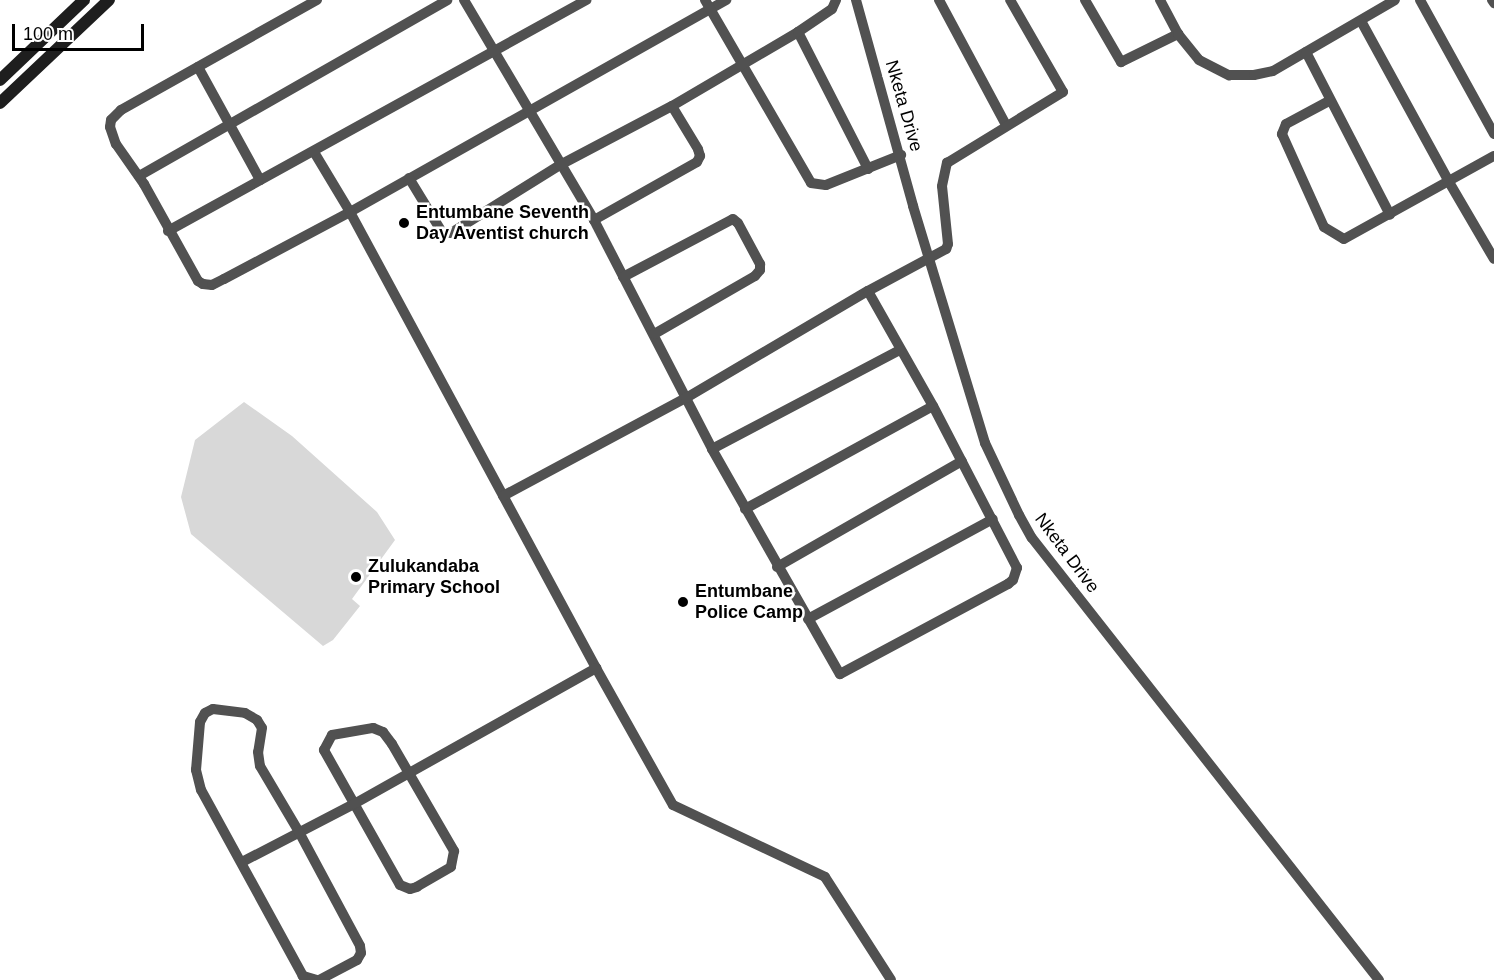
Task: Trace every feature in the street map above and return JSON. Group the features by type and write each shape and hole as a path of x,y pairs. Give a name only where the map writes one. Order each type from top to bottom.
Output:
{"street":[{"path":"0,80 84,0"},
{"path":"0,104 109,0"},
{"path":"316,0 121,110 111,120 110,128 116,144 139,176 168,231 198,280 212,285 350,212 707,4 726,0"},
{"path":"139,176 447,0"},
{"path":"464,0 594,220 712,449 777,567 840,674 979,602 1013,580 1017,568 933,406 867,291"},
{"path":"168,231 587,0"},
{"path":"410,178 442,232 447,234 560,165 672,106 798,32 832,9 836,0"},
{"name":"Nketa Drive","path":"856,0 929,258 985,443 1007,492 1032,538 1379,980"},
{"path":"939,0 1006,125"},
{"path":"503,496 686,398 867,291 948,247 942,186 947,162 1063,92 1010,0"},
{"path":"1084,0 1121,62 1178,34"},
{"path":"1160,0 1178,34 1199,60 1229,75 1254,75 1273,70 1395,0"},
{"path":"1420,0 1494,134"},
{"path":"707,4 811,183 826,185 901,155"},
{"path":"1361,21 1449,183 1494,259"},
{"path":"798,32 868,168"},
{"path":"1306,52 1329,101 1390,215"},
{"path":"198,67 260,180"},
{"path":"1329,101 1286,124 1282,134 1324,227 1344,238 1449,183 1494,156"},
{"path":"594,220 697,162 700,156 698,149 672,106"},
{"path":"314,152 350,212 673,806 825,877 891,980"},
{"path":"624,277 733,219 755,254 760,264 760,270 755,276 654,334"},
{"path":"1484,240 1494,234"},
{"path":"712,449 900,350"},
{"path":"746,509 933,406"},
{"path":"777,567 962,461"},
{"path":"808,619 993,519"},
{"path":"242,862 354,804 596,668"},
{"path":"213,709 233,710 256,720 262,728 258,752 260,766 299,831 360,946 357,960 318,980 303,976 242,862 206,801 196,777 200,722 205,713 213,709"},
{"path":"378,728 392,744 454,852 451,867 427,882 410,889 400,885 354,804 324,750 332,735 345,731 378,728"}],"shaded area":[{"path":"244,402 292,436 377,512 395,540 352,599 360,606 333,640 323,646 191,534 181,497 195,440"}],"place":[{"name":"Entumbane Seventh Day Aventist church","path":"404,223"},
{"name":"Zulukandaba Primary School","path":"356,577"},
{"name":"Entumbane Police Camp","path":"683,602"}]}
